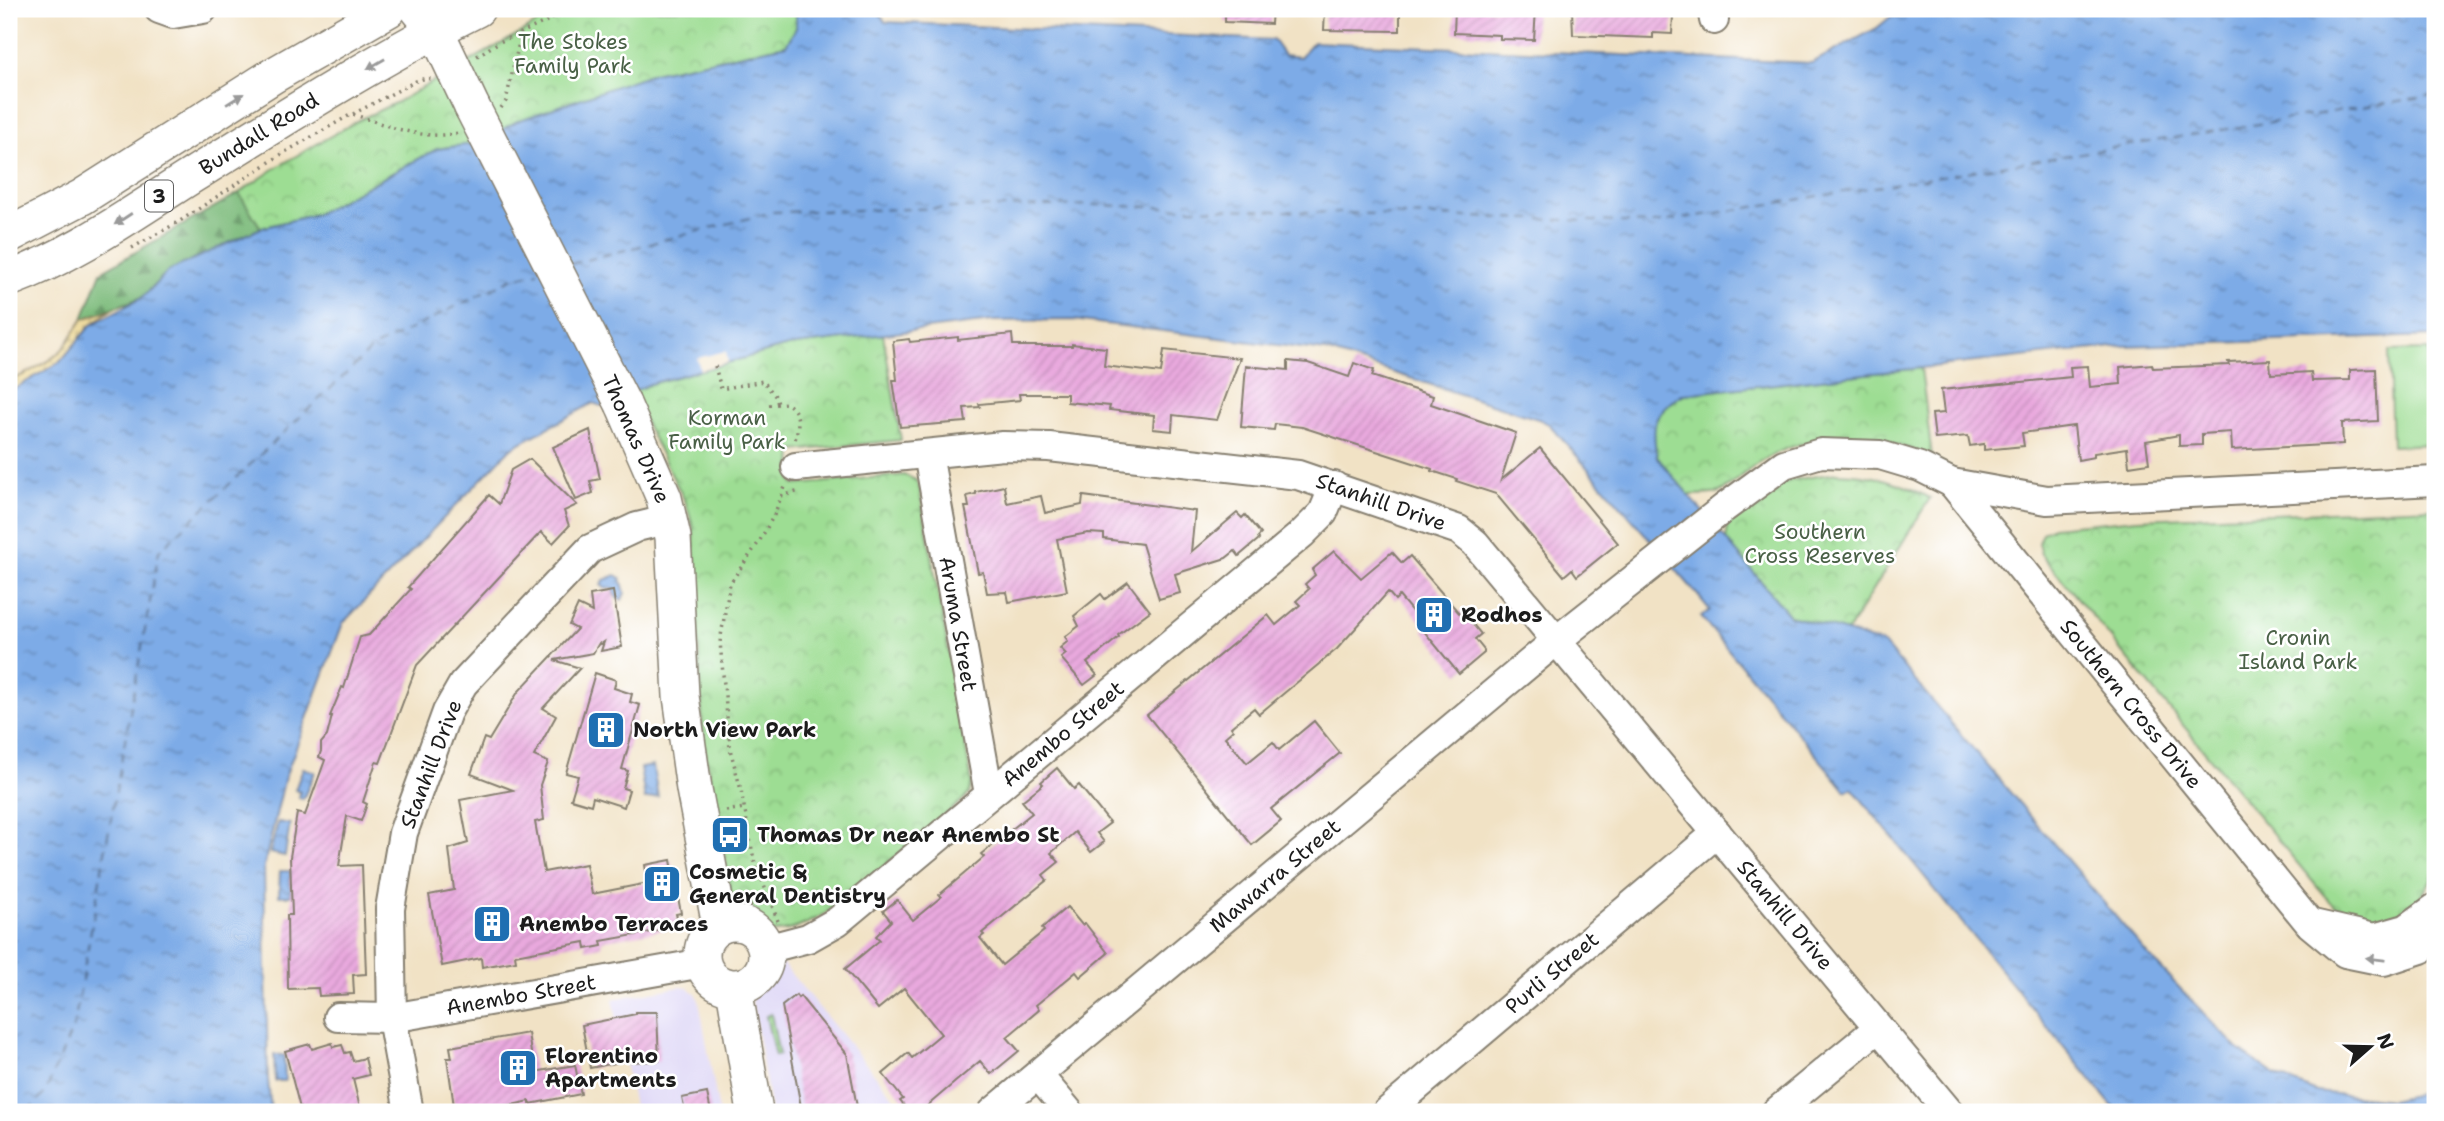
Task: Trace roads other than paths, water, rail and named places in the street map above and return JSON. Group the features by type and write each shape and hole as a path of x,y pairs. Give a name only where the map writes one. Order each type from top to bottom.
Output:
{"main road":[{"name":"Bundall Road","path":"9,234 82,197 343,22 389,9"},
{"name":"3","path":"429,16 477,9"},
{"name":"Bundall Road","path":"9,279 51,260 117,224 305,105 429,16"},
{"name":"Thomas Drive","path":"429,16 649,458 670,519 676,564 681,696 694,789 728,917"},
{"path":"728,917 748,926 762,939 773,940 762,972 750,984 734,988 723,986 711,978 703,963 703,946 708,936 728,917"},
{"path":"734,988 755,1112"}],"street":[{"path":"159,9 173,14 203,9"},
{"name":"Stanhill Drive","path":"790,465 1003,446 1041,446 1289,474 1445,523 1464,533 1557,640 1949,1112"},
{"name":"Southern Cross Drive","path":"1557,640 1784,464 1821,453 1880,455 1920,467 1952,483 2046,500 2435,481"},
{"name":"Aruma Street","path":"928,454 989,794"},
{"name":"Southern Cross Drive","path":"1952,483 2311,924 2345,953 2384,961 2421,949 2435,933"},
{"name":"Anembo Street","path":"773,940 803,940 826,929 1311,526 1325,508 1334,486"},
{"name":"Stanhill Drive","path":"409,1112 392,1018 390,909 403,833 447,712 463,684 590,549 637,527 670,519"},
{"name":"Mawarra Street","path":"993,1112 1557,640"},
{"name":"Purli Street","path":"1387,1112 1717,833"},
{"path":"2311,924 2374,938 2406,929 2435,908"},
{"name":"Anembo Street","path":"338,1017 392,1018 703,963"},
{"path":"1776,1112 1878,1028"},
{"path":"1038,1075 1069,1112"}],"water":[{"path":"796,9 877,9 885,22 1273,40 1284,55 1300,57 1313,42 1812,63 1877,28 1900,9 2435,9 2435,336 2122,346 1684,394 1660,412 1654,435 1657,457 1790,616 1884,644 2150,957 2237,1048 2275,1075 2317,1092 2391,1100 2435,1090 2435,1112 2117,1112 1852,788 1846,791 1701,617 1710,610 1550,425 1326,351 1073,320 992,321 788,346 650,384 601,406 593,403 511,448 343,623 285,777 264,866 271,1112 9,1112 9,392 60,362 91,325 143,297 168,271 261,228 316,214 437,149 478,143 517,121 653,73 786,45 796,28"},
{"path":"616,575 621,578 625,593 622,600 616,597 613,588 606,589 601,585 604,580"},
{"path":"653,766 658,797 645,799 640,768"},
{"path":"303,768 315,772 303,799 299,798 300,792 295,790"},
{"path":"278,822 290,824 285,856 270,853"},
{"path":"280,871 290,871 291,896 279,896"},
{"path":"274,1055 284,1055 285,1081 275,1081"}],"place":[{"name":"Rodhos","path":"1434,615"},
{"name":"North View Park","path":"606,730"},
{"name":"Thomas Dr near Anembo St","path":"730,835"},
{"name":"Cosmetic & General Dentistry","path":"662,884"},
{"name":"Anembo Terraces","path":"492,924"},
{"name":"Florentino Apartments","path":"518,1068"}],"park label":[{"name":"The Stokes Family Park","path":"573,54"},
{"name":"Korman Family Park","path":"727,430"},
{"name":"Southern Cross Reserves","path":"1820,544"},
{"name":"Cronin Island Park","path":"2298,650"}]}
